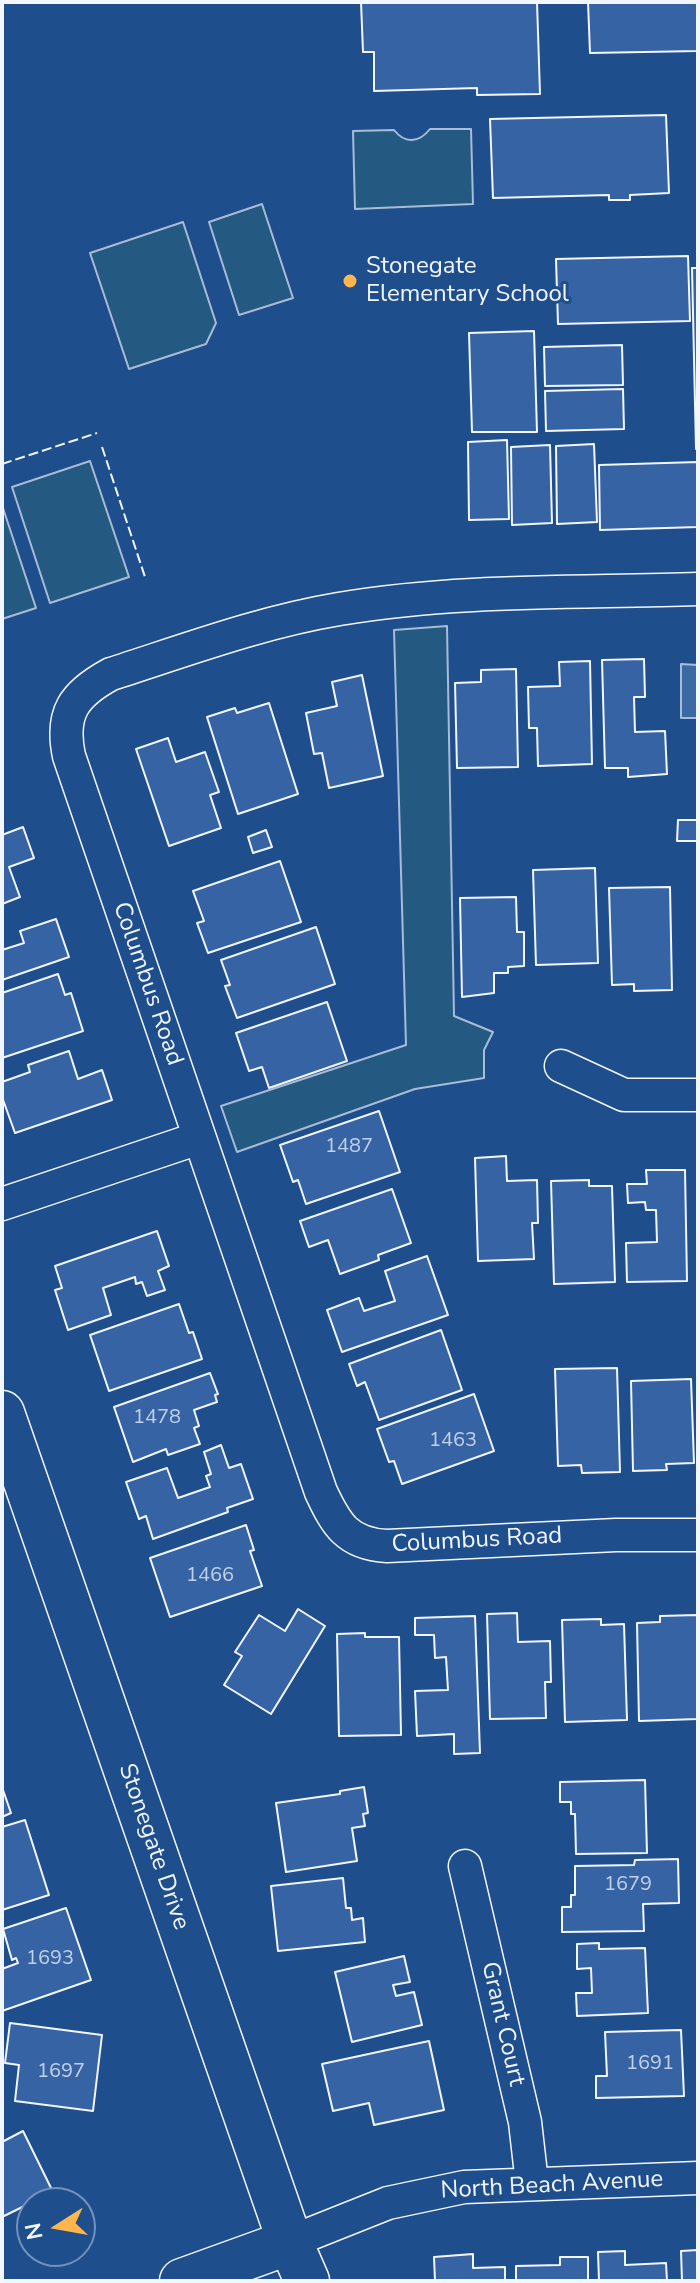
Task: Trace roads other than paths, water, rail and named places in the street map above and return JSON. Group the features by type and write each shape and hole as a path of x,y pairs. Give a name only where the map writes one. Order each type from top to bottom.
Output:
{"street":[{"name":"Columbus Road","path":"698,589 447,597 339,609 259,627 111,674 78,696 66,724 69,756 321,1492 334,1520 346,1533 362,1542 387,1546 616,1535 698,1535"},
{"path":"561,1066 624,1095 698,1095"},
{"path":"2,1204 199,1138"},
{"name":"Stonegate Drive","path":"2,1413 299,2262"},
{"name":"Grant Court","path":"465,1866 525,2122 532,2183"},
{"name":"North Beach Avenue","path":"182,2281 299,2262 388,2203 425,2193 532,2183 698,2178"}],"place":[{"name":"Stonegate Elementary School","path":"350,281"}]}
